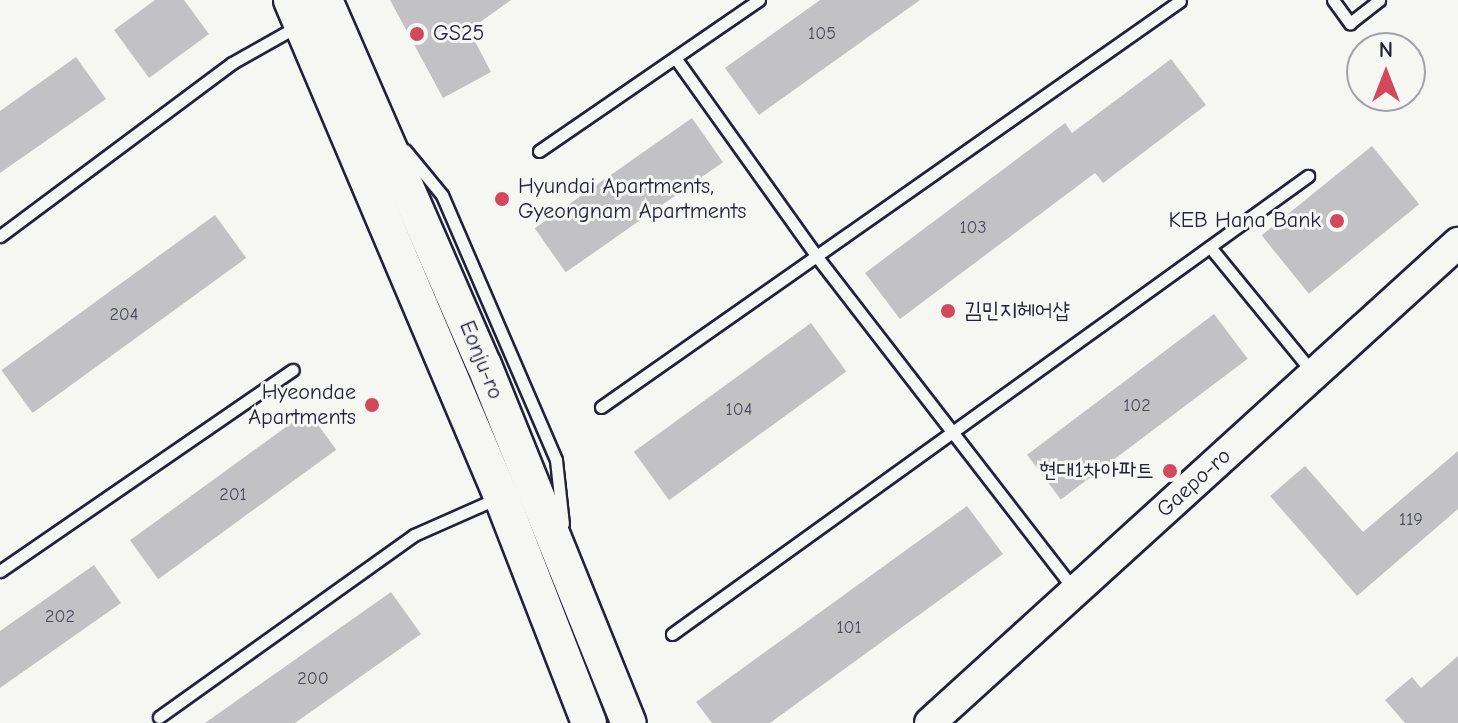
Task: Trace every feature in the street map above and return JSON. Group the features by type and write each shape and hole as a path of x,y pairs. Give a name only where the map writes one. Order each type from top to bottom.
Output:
{"main road":[{"name":"Eonju-ro","path":"325,0 484,365 575,599 629,723"},
{"name":"Eonju-ro","path":"296,12 501,496 589,723"}],"street":[{"name":"Gaepo-ro","path":"930,723 1458,243"}],"lane":[{"path":"539,151 759,0"},
{"path":"1333,0 1350,23 1379,0"},
{"path":"601,407 1180,1"},
{"path":"0,236 296,12"},
{"path":"676,59 817,257 1075,590"},
{"path":"672,634 1308,176"},
{"path":"1210,247 1314,373"},
{"path":"0,571 293,370"},
{"path":"159,717 414,535 501,496"}],"building":[{"path":"155,0 184,0 209,34 149,78 114,30"},
{"path":"390,0 511,0 469,30 491,72 443,98"},
{"path":"820,0 920,0 759,115 725,68"},
{"path":"76,57 106,99 0,173 0,111"},
{"path":"1171,59 1206,105 1103,183 1095,173 900,319 865,273 1065,123 1072,133"},
{"path":"692,118 723,162 566,272 535,228"},
{"path":"1372,146 1419,204 1309,294 1262,235"},
{"path":"215,215 246,258 33,413 1,370"},
{"path":"1214,314 1248,359 1061,500 1027,455"},
{"path":"811,323 846,372 669,500 634,452"},
{"path":"308,411 336,450 158,579 130,540"},
{"path":"1458,451 1458,509 1357,596 1270,496 1305,466 1363,532"},
{"path":"967,506 1003,554 770,723 712,723 696,702"},
{"path":"94,565 121,603 0,688 0,631"},
{"path":"391,592 421,634 295,723 205,723"},
{"path":"1458,656 1458,723 1405,723 1385,700 1412,677 1421,688"}],"place":[{"name":"GS25","path":"417,34"},
{"name":"Hyundai Apartments, Gyeongnam Apartments","path":"502,199"},
{"name":"KEB Hana Bank","path":"1337,221"},
{"name":"김민지헤어샵","path":"948,311"},
{"name":"Hyeondae Apartments","path":"372,405"},
{"name":"현대1차아파트","path":"1170,471"}]}
